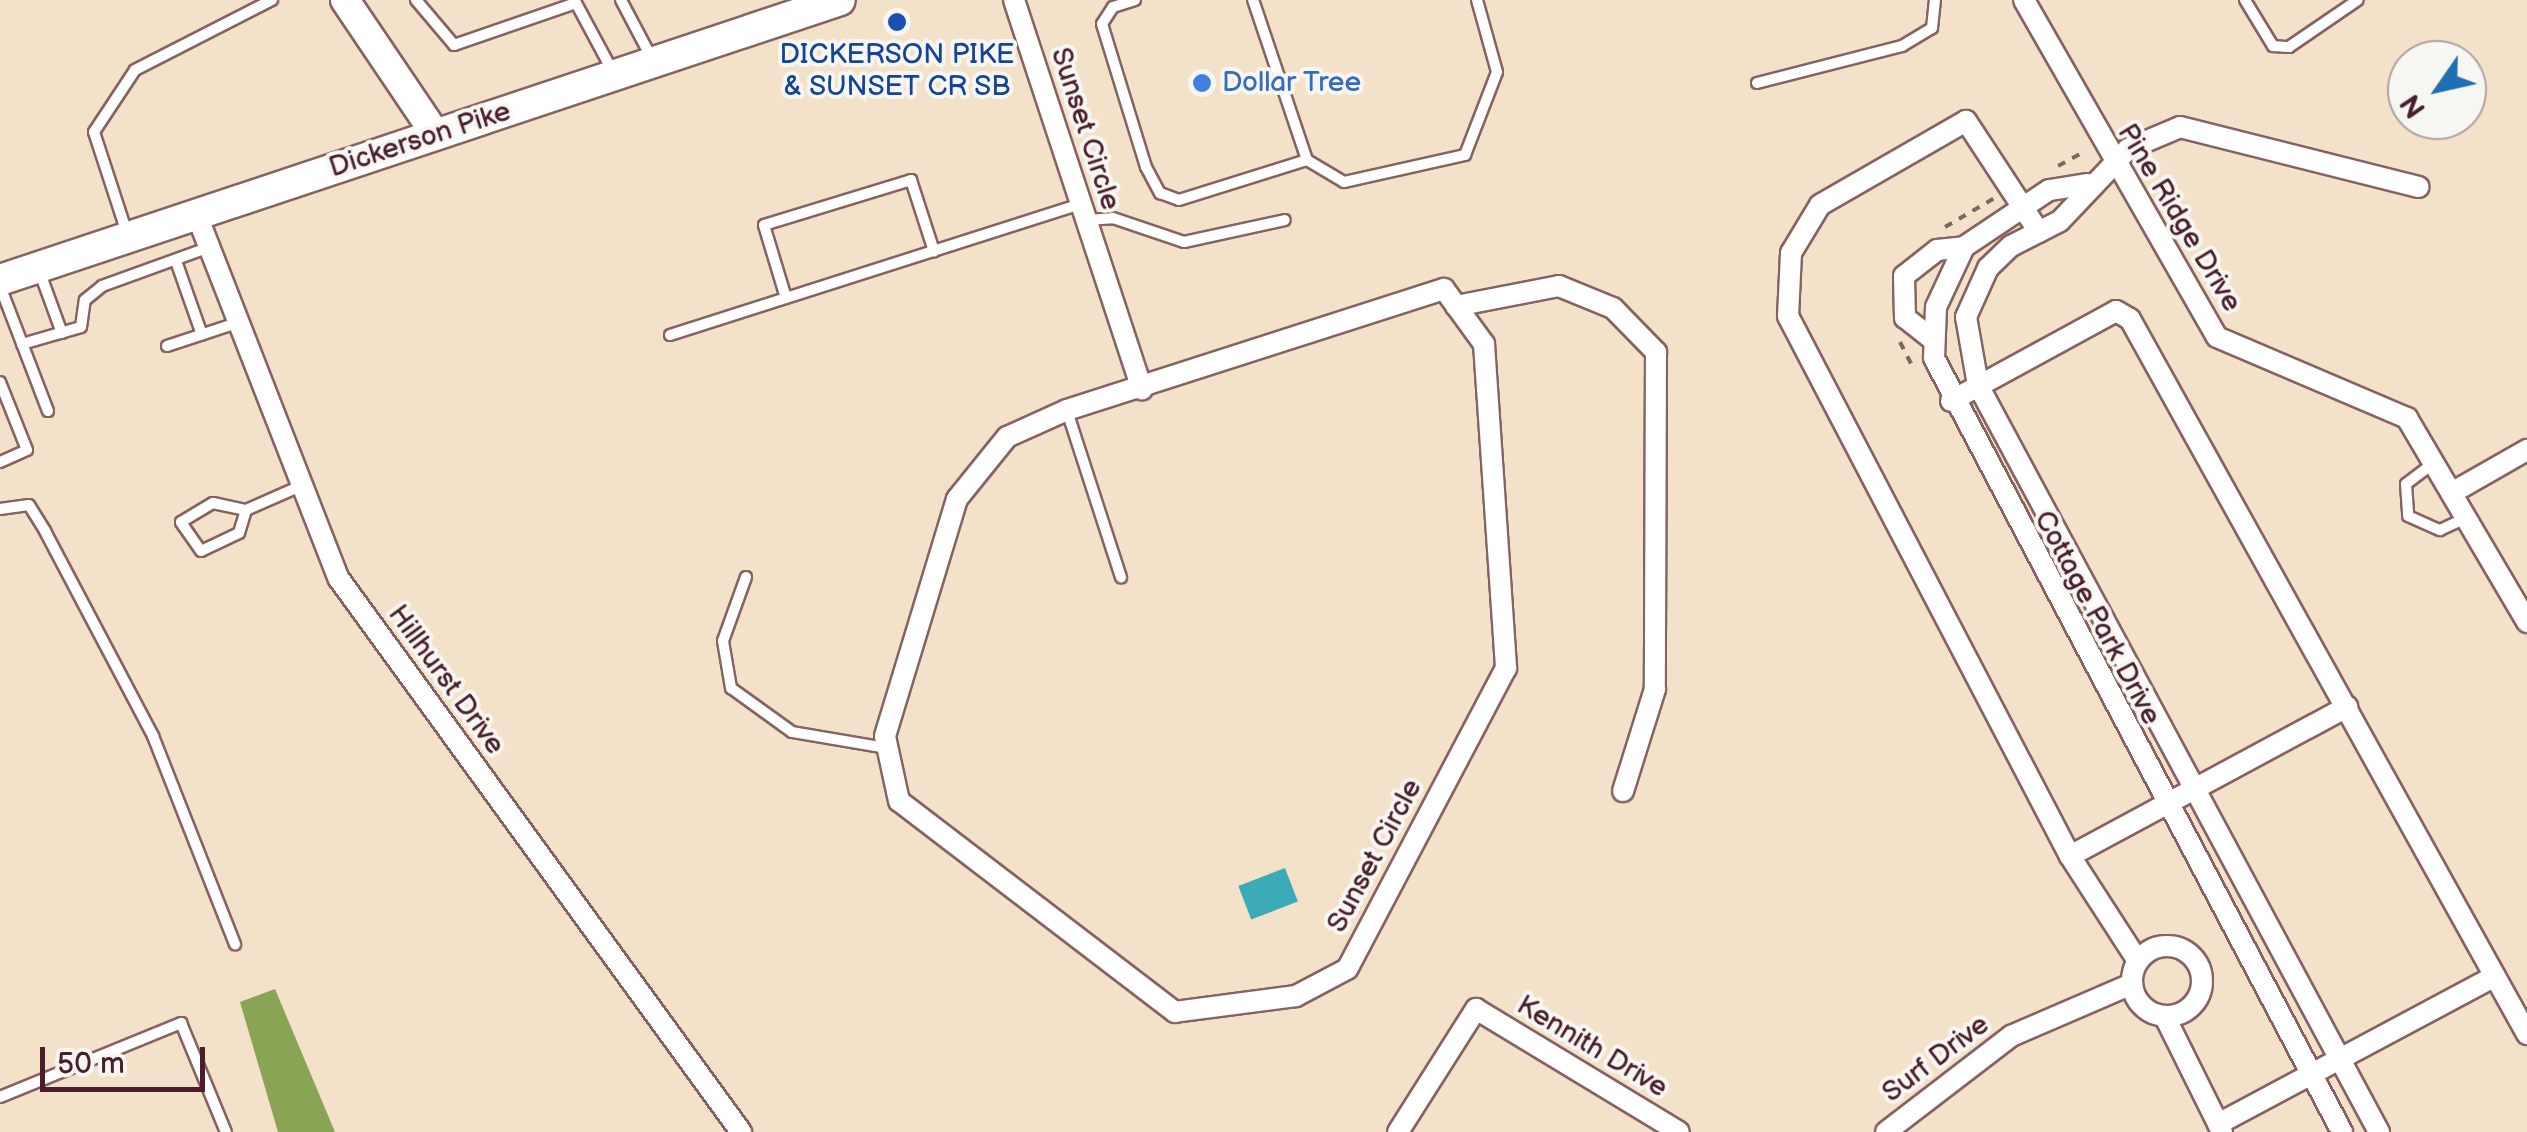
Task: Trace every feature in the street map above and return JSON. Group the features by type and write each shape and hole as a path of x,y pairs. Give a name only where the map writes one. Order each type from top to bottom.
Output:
{"main road":[{"name":"Dickerson Pike","path":"0,283 128,235 822,3"}],"street":[{"path":"345,0 436,135"},
{"name":"Sunset Circle","path":"1014,0 1142,389"},
{"name":"Pine Ridge Drive","path":"2024,0 2113,164 2218,336 2254,360 2386,403 2437,461 2527,622"},
{"path":"2039,232 1966,121 1820,205 1801,228 1786,282 1804,358 2070,856 2138,961 2132,984 2141,1004 2166,1018 2220,1128 2494,976"},
{"name":"Cottage Park Drive","path":"2379,1132 1978,385 1965,344 1976,288 2011,246 2084,201 2088,184 2156,135 2204,128 2419,186"},
{"name":"Cottage Park Drive","path":"2088,184 2072,181 2024,206 1964,247 1937,250 1904,276 1905,318 1931,338 1951,401 2342,1132"},
{"name":"Hillhurst Drive","path":"196,213 296,488 339,579 741,1132"},
{"path":"1931,338 1964,247"},
{"path":"1456,306 1559,286 1613,308 1656,352 1655,688 1623,791"},
{"name":"Sunset Circle","path":"1444,289 1456,306 1484,344 1506,668 1347,970 1296,996 1175,1012 899,802 887,748 958,498 1007,437 1067,410 1444,289"},
{"path":"1951,401 2116,312 2130,320 2527,1034"},
{"path":"2454,491 2527,450"},
{"path":"2070,856 2347,707"},
{"path":"2138,961 2169,946 2198,964 2198,998 2166,1018"},
{"name":"Surf Drive","path":"1886,1132 1955,1072 2074,1005 2132,984"},
{"name":"Kennith Drive","path":"1398,1132 1476,1009 1679,1132"}],"lane":[{"path":"128,235 94,132 135,70 272,0"},
{"path":"416,0 454,45 576,3 615,75"},
{"path":"621,0 654,62"},
{"path":"1135,0 1112,7 1102,24 1160,194 1179,200 1307,160"},
{"path":"1253,0 1307,160 1344,182 1466,155 1497,72 1477,0"},
{"path":"1757,82 1902,46 1932,28 1936,0"},
{"path":"2245,0 2273,46 2290,47 2358,0"},
{"path":"786,298 764,225 912,180 934,251"},
{"path":"670,335 934,251 1083,212 1184,242 1284,220"},
{"path":"22,344 88,319 84,300 102,286 207,248"},
{"path":"176,261 202,335"},
{"path":"38,266 62,332"},
{"path":"0,283 48,411"},
{"path":"166,346 234,324"},
{"path":"0,382 27,450 0,462"},
{"path":"1067,410 1121,577"},
{"path":"2437,461 2406,484 2408,516 2440,530 2468,517"},
{"path":"246,510 239,534 201,550 181,522 218,502 246,510 296,488"},
{"path":"0,509 29,505 46,531 153,736 236,944"},
{"path":"746,577 724,641 731,688 792,732 887,748"},
{"path":"0,1097 181,1023 226,1132"}],"green space":[{"path":"275,989 335,1132 278,1132 240,1002"}],"water":[{"path":"1285,868 1298,902 1251,920 1238,886"}],"place":[{"name":"DICKERSON PIKE & SUNSET CR SB","path":"897,22"},
{"name":"Dollar Tree","path":"1202,83"}]}
